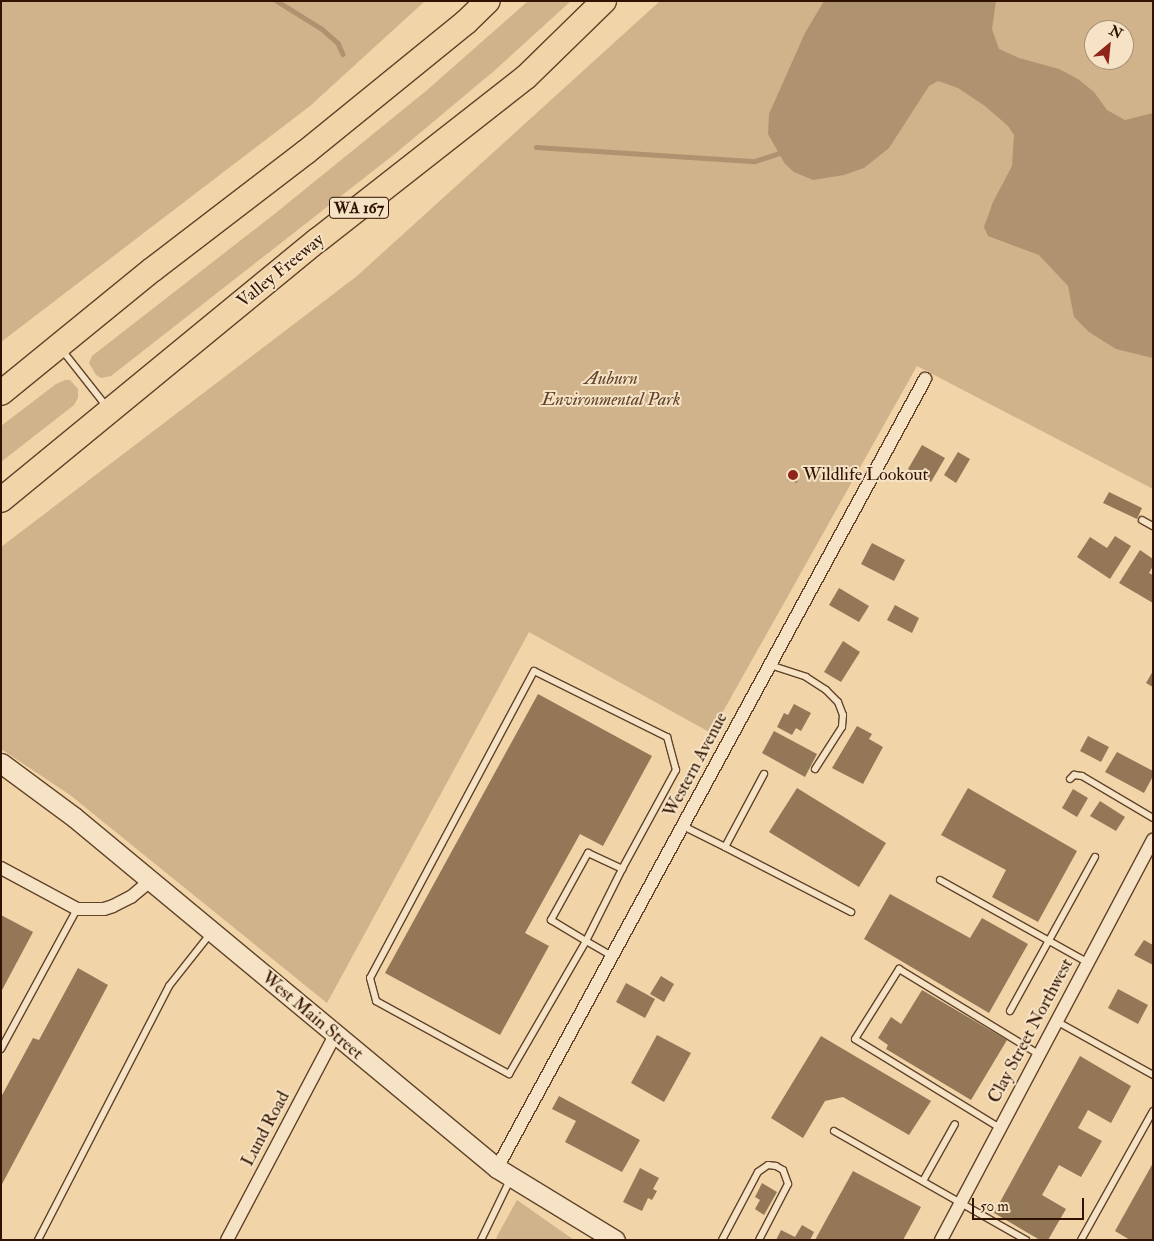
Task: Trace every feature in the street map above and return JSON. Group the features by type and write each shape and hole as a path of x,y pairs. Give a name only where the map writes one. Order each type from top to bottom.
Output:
{"highway":[{"path":"1,394 152,270 314,146 466,22 488,1"},
{"name":"Valley Freeway","path":"1,500 318,240 526,78 604,1"},
{"path":"1,385 59,347"}],"main road":[{"name":"West Main Street","path":"1,763 74,818 149,882 504,1172 615,1240"}],"street":[{"name":"Western Avenue","path":"504,1172 612,956 925,379"},
{"name":"Clay Street Northwest","path":"940,1240 1153,840"},
{"path":"1,868 77,909 104,909 113,906 131,897 149,882"},
{"name":"Lund Road","path":"227,1240 335,1035"}],"lane":[{"path":"59,347 110,411"},
{"path":"1142,520 1153,526"},
{"path":"770,666 806,677 826,690 838,702 843,715 842,727 815,769"},
{"path":"534,671 667,737 676,770 586,940 510,1074 376,1001 370,978 534,671"},
{"path":"725,847 764,774"},
{"path":"1070,779 1074,775 1082,776 1153,818"},
{"path":"683,826 851,912"},
{"path":"612,956 551,920 588,853 622,869"},
{"path":"1010,1011 1094,857"},
{"path":"940,880 1087,962"},
{"path":"1,1049 77,909"},
{"path":"38,1240 169,986 211,932"},
{"path":"1000,1128 855,1039 899,968 1038,1054"},
{"path":"1056,1021 1153,1075"},
{"path":"1081,1240 1153,1111"},
{"path":"923,1181 955,1124"},
{"path":"834,1131 1026,1240"},
{"path":"722,1240 758,1172 768,1165 776,1166 783,1170 788,1184 759,1240"},
{"path":"481,1240 504,1172"}],"green space":[{"path":"1,1 425,1 310,106 1,342"},
{"path":"528,1 571,1 494,71 396,153 111,376 101,378 96,375 89,363 92,356 277,212 426,91"},
{"name":"Auburn Environmental Park","path":"660,1 1153,1 1153,489 917,366 711,733 529,632 327,1003 70,795 1,749 1,547 357,276"},
{"path":"70,380 78,389 78,398 74,405 1,462 1,426 56,384"},
{"path":"517,1200 574,1240 500,1240 496,1238"}],"shaded area":[{"path":"824,1 996,1 992,29 999,49 1019,58 1059,69 1078,79 1094,92 1107,110 1125,120 1153,113 1153,358 1116,349 1089,332 1074,317 1068,286 1039,255 988,236 984,227 993,202 1012,166 1014,135 1008,126 985,106 958,88 938,81 929,86 889,148 864,168 844,175 813,180 794,172 785,164 768,134 769,114 805,33"}],"building":[{"path":"922,445 945,458 931,482 908,469"},
{"path":"958,452 970,459 956,483 944,475"},
{"name":"Wildlife Lookout","path":"789,470 799,473 797,483 787,480"},
{"path":"1109,492 1142,508 1137,519 1103,503"},
{"path":"1115,536 1131,546 1110,579 1077,557 1090,537 1107,548"},
{"path":"872,543 905,560 894,581 861,564"},
{"path":"1140,550 1153,559 1153,566 1149,573 1153,575 1153,603 1119,583"},
{"path":"839,588 869,606 859,622 829,605"},
{"path":"895,605 919,618 912,633 887,620"},
{"path":"843,641 860,652 841,682 824,672"},
{"path":"1153,671 1153,687 1146,683"},
{"path":"538,694 652,756 603,846 580,834 525,933 549,946 500,1035 385,973"},
{"path":"794,704 811,713 801,731 796,728 792,735 777,727 784,713 788,715"},
{"path":"857,726 872,734 869,739 883,747 863,784 832,768"},
{"path":"774,731 817,754 805,777 762,753"},
{"path":"1088,736 1109,747 1101,762 1080,751"},
{"path":"1117,752 1153,771 1153,776 1144,793 1105,772"},
{"path":"797,788 886,843 859,887 769,832"},
{"path":"968,788 1077,851 1038,922 992,897 1006,870 941,835"},
{"path":"1073,789 1088,798 1077,817 1062,808"},
{"path":"1100,801 1125,817 1116,831 1090,816"},
{"path":"890,894 970,938 982,918 1028,944 989,1013 864,939"},
{"path":"1,915 33,932 1,992"},
{"path":"1144,940 1153,945 1153,965 1134,955"},
{"path":"78,968 108,985 1,1186 1,1097 33,1038 39,1040"},
{"path":"661,976 674,984 664,1002 650,994"},
{"path":"626,983 655,999 645,1018 616,1002"},
{"path":"1118,989 1148,1005 1138,1024 1108,1008"},
{"path":"922,990 1007,1040 971,1100 886,1049 888,1045 878,1038 891,1017 901,1024"},
{"path":"657,1035 691,1053 664,1102 631,1083"},
{"path":"821,1036 931,1101 909,1135 843,1097 825,1101 803,1138 771,1118"},
{"path":"1080,1056 1131,1086 1111,1123 1088,1110 1078,1128 1102,1141 1081,1177 1059,1165 1042,1195 1066,1209 1048,1240 1040,1240 994,1213"},
{"path":"559,1096 640,1140 622,1172 565,1142 576,1121 552,1109"},
{"path":"1153,1163 1153,1240 1130,1240 1115,1231"},
{"path":"640,1168 659,1178 653,1189 657,1191 652,1200 648,1198 642,1211 623,1202"},
{"path":"853,1171 921,1207 903,1240 815,1240"},
{"path":"762,1183 777,1192 764,1215 755,1209 760,1200 755,1197"},
{"path":"802,1225 814,1232 810,1240 776,1240 781,1230 795,1237"}],"waterway":[{"path":"277,1 322,29 338,43 343,54"},
{"path":"536,147 755,161 783,152"}],"place":[{"name":"Wildlife Lookout","path":"793,475"}]}
